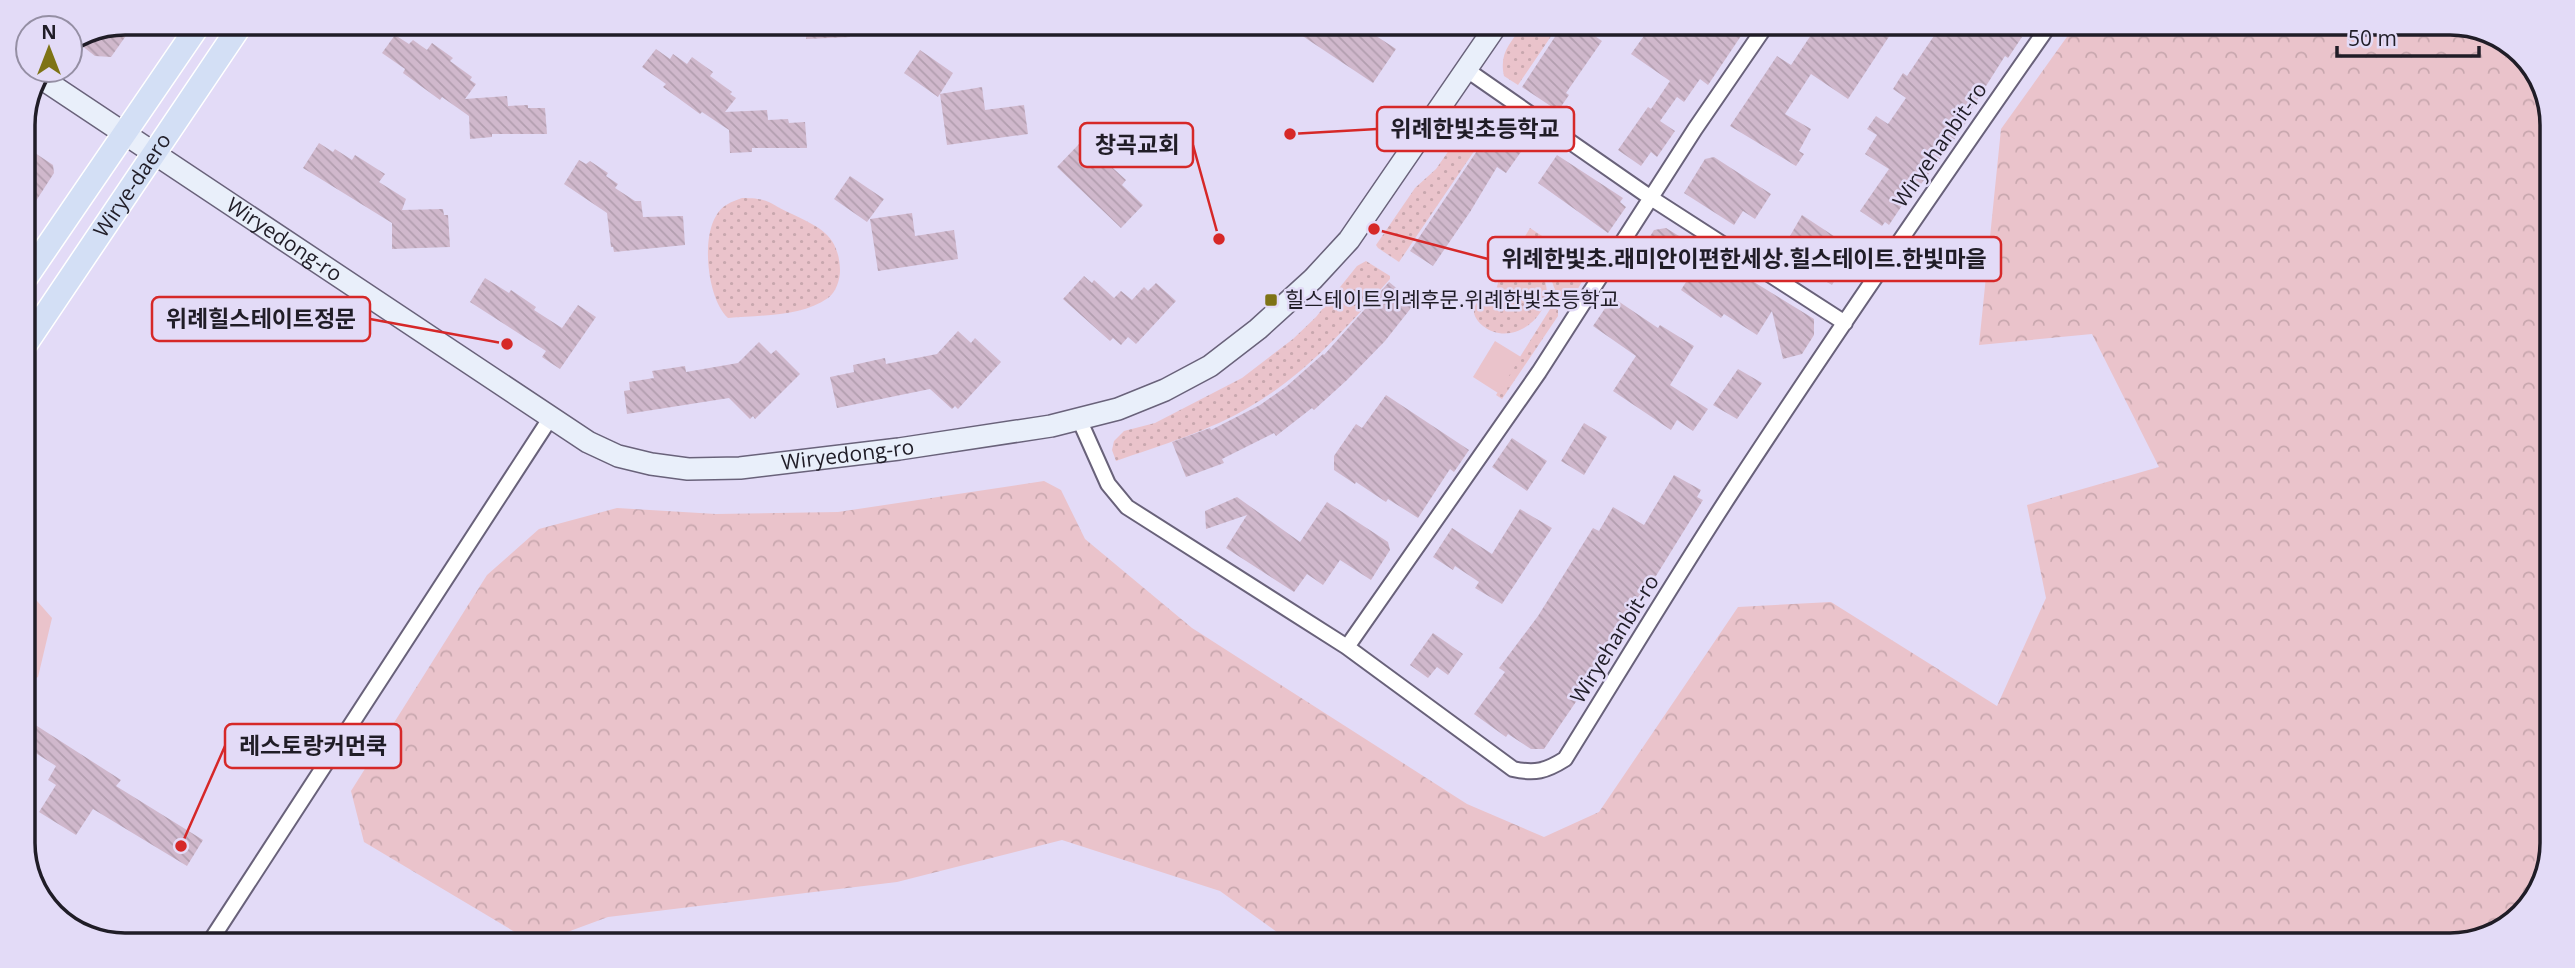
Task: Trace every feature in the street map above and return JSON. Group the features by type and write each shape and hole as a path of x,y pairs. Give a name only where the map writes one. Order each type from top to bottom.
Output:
{"main road":[{"name":"Wirye-daero","path":"35,264 192,35"},
{"name":"Wirye-daero","path":"35,330 234,35"}],"street":[{"name":"Wiryedong-ro","path":"50,84 588,442 618,456 651,464 688,469 740,468 886,450 1079,419 1118,409 1165,390 1210,366 1287,304 1349,240 1490,35"},
{"path":"1347,648 1539,372 1760,35"},
{"name":"Wiryehanbit-ro","path":"1079,419 1108,484 1127,507 1347,648 1513,769 1530,773 1547,771 1564,759 1731,493 1890,254 2042,35"},
{"path":"1467,70 1651,198 1845,323"},
{"path":"216,933 551,417"}],"green space":[{"path":"1516,35 1552,35 1518,85 1504,76 1503,61"},
{"path":"2068,35 2450,35 2479,40 2500,50 2521,70 2531,85 2540,119 2540,843 2538,861 2528,888 2500,918 2479,928 2450,933 1278,933 1220,891 1062,840 897,882 608,917 565,933 517,933 364,842 351,791 487,575 539,529 617,508 716,514 838,512 1044,481 1061,490 1085,539 1192,628 1467,804 1544,837 1599,812 1738,607 1831,602 1997,706 2046,598 2027,505 2159,467 2092,334 1979,345 2001,129"},
{"path":"1494,109 1500,113 1399,262 1378,248 1376,245 1415,188 1436,169 1472,117"},
{"path":"742,198 769,202 811,223 826,234 836,248 840,274 835,289 828,298 793,312 728,318 721,309 711,284 709,240 718,212 727,204"},
{"path":"1530,228 1580,261 1583,280 1569,304 1557,296 1548,270 1537,261 1524,238"},
{"path":"1519,258 1527,260 1537,268 1545,281 1547,295 1535,320 1511,333 1497,333 1477,320 1474,309 1484,296 1496,290 1504,267"},
{"path":"1366,261 1390,276 1390,279 1342,331 1290,379 1251,406 1219,423 1116,461 1112,450 1114,441 1124,431 1155,423 1242,378 1293,339 1316,317 1357,266"},
{"path":"1552,306 1558,310 1558,316 1502,399 1496,395"},
{"path":"1495,341 1521,357 1498,393 1473,377"},
{"path":"35,599 52,618 38,677 35,678"}],"building":[{"path":"127,35 111,57 95,56 84,45 107,37"},
{"path":"395,35 409,44 413,40 427,50 432,43 453,58 450,61 472,77 470,80 476,84 465,99 507,96 508,106 545,108 547,134 492,134 492,137 470,139 469,116 442,97 440,100 403,73 405,69 382,53"},
{"path":"806,35 850,37 806,39"},
{"path":"1301,35 1375,35 1396,49 1373,83"},
{"path":"1556,35 1593,35 1602,41 1566,93 1569,95 1558,111 1522,87"},
{"path":"1645,35 1742,35 1708,85 1700,79 1684,102 1677,97 1660,121 1675,131 1657,157 1651,152 1641,166 1618,150 1670,81 1631,54"},
{"path":"1811,35 1890,35 1848,99 1811,74 1785,114 1811,129 1799,151 1804,154 1796,166 1730,126 1777,56 1791,65"},
{"path":"1935,35 2022,37 2008,58 2005,56 1947,150 1918,188 1915,186 1889,225 1885,222 1882,226 1860,211 1889,169 1865,154 1877,135 1867,129 1876,116 1888,124 1906,98 1893,89 1903,73 1907,76"},
{"path":"656,49 670,59 673,54 687,64 692,57 713,72 710,76 736,98 725,112 767,110 768,120 805,122 807,148 752,148 752,152 730,153 729,130 702,112 700,114 663,87 666,84 642,67"},
{"path":"920,50 953,73 938,97 904,73"},
{"path":"982,87 985,110 1024,105 1028,134 947,145 940,94"},
{"path":"1499,118 1530,139 1506,173 1497,167 1433,266 1410,251"},
{"path":"319,143 352,160 355,155 385,174 379,182 406,199 402,210 443,209 444,215 448,215 450,247 392,249 392,223 303,168"},
{"path":"1079,144 1100,165 1104,160 1126,180 1122,185 1143,205 1121,228 1057,167"},
{"path":"35,153 53,165 54,173 35,202"},
{"path":"1557,155 1623,198 1620,202 1626,207 1608,233 1538,183"},
{"path":"1714,157 1771,194 1755,219 1743,211 1734,225 1684,193 1705,159"},
{"path":"579,160 586,164 590,161 608,173 606,176 618,184 615,188 635,201 641,201 643,217 683,216 685,245 614,252 607,213 564,184"},
{"path":"850,176 884,199 867,222 834,199"},
{"path":"912,213 915,236 954,230 958,259 878,271 870,219"},
{"path":"1802,215 1864,256 1852,277 1841,270 1832,285 1796,264 1802,253 1786,243"},
{"path":"1666,228 1814,319 1814,335 1802,354 1783,359 1772,311 1757,335 1724,314 1721,318 1681,290 1691,274 1661,256 1652,271 1635,261 1654,230"},
{"path":"1084,276 1092,283 1094,280 1114,298 1121,291 1132,300 1144,287 1148,291 1156,283 1176,301 1136,344 1128,337 1121,345 1113,338 1110,341 1063,299"},
{"path":"485,278 509,293 511,290 536,307 534,310 562,328 578,305 596,317 560,369 542,357 546,351 470,302"},
{"path":"1389,282 1415,303 1385,341 1347,380 1314,410 1312,408 1276,436 1274,433 1222,459 1224,463 1186,477 1172,442 1210,428 1211,430 1260,405 1287,386 1324,355"},
{"path":"1618,301 1658,328 1660,325 1694,346 1670,385 1708,409 1693,431 1677,420 1671,430 1613,391 1636,356 1593,326 1608,304 1614,307"},
{"path":"958,331 971,343 975,338 1001,362 958,409 955,406 952,409 930,389 837,408 830,377 854,372 853,365 885,358 886,364 937,354"},
{"path":"759,342 771,354 776,350 800,374 755,419 753,416 750,419 729,398 627,414 624,391 630,390 629,382 654,378 652,371 685,366 686,372 738,363"},
{"path":"1738,369 1762,383 1737,419 1713,405"},
{"path":"1386,395 1469,450 1454,472 1450,469 1418,518 1334,470 1334,456 1356,424 1362,428"},
{"path":"1584,423 1607,437 1584,475 1561,461"},
{"path":"1512,438 1547,461 1527,491 1492,467"},
{"path":"1674,475 1701,490 1697,497 1703,500 1651,584 1649,582 1625,615 1586,678 1590,681 1544,749 1531,749 1508,734 1506,737 1474,714 1505,672 1499,668 1538,616 1593,528 1599,531 1613,507 1644,525"},
{"path":"1237,497 1300,542 1327,502 1388,542 1390,550 1371,580 1340,560 1323,585 1307,574 1294,592 1226,548 1247,515 1206,529 1205,511"},
{"path":"1520,509 1552,528 1502,604 1475,588 1479,582 1455,566 1453,570 1433,557 1452,528 1492,554"},
{"path":"1433,633 1463,654 1448,675 1437,667 1428,678 1410,665"},
{"path":"35,725 121,780 116,786 203,840 187,866 93,809 76,835 39,812 56,785 48,780 56,766 35,753"}],"place":[{"name":"위례한빛초등학교","path":"1290,134"},
{"name":"위례한빛초.래미안이편한세상.힐스테이트.한빛마을","path":"1374,229"},
{"name":"창곡교회","path":"1219,239"},
{"name":"힐스테이트위례후문.위례한빛초등학교","path":"1271,300"},
{"name":"위례힐스테이트정문","path":"507,344"},
{"name":"레스토랑커먼쿡","path":"181,846"}]}
